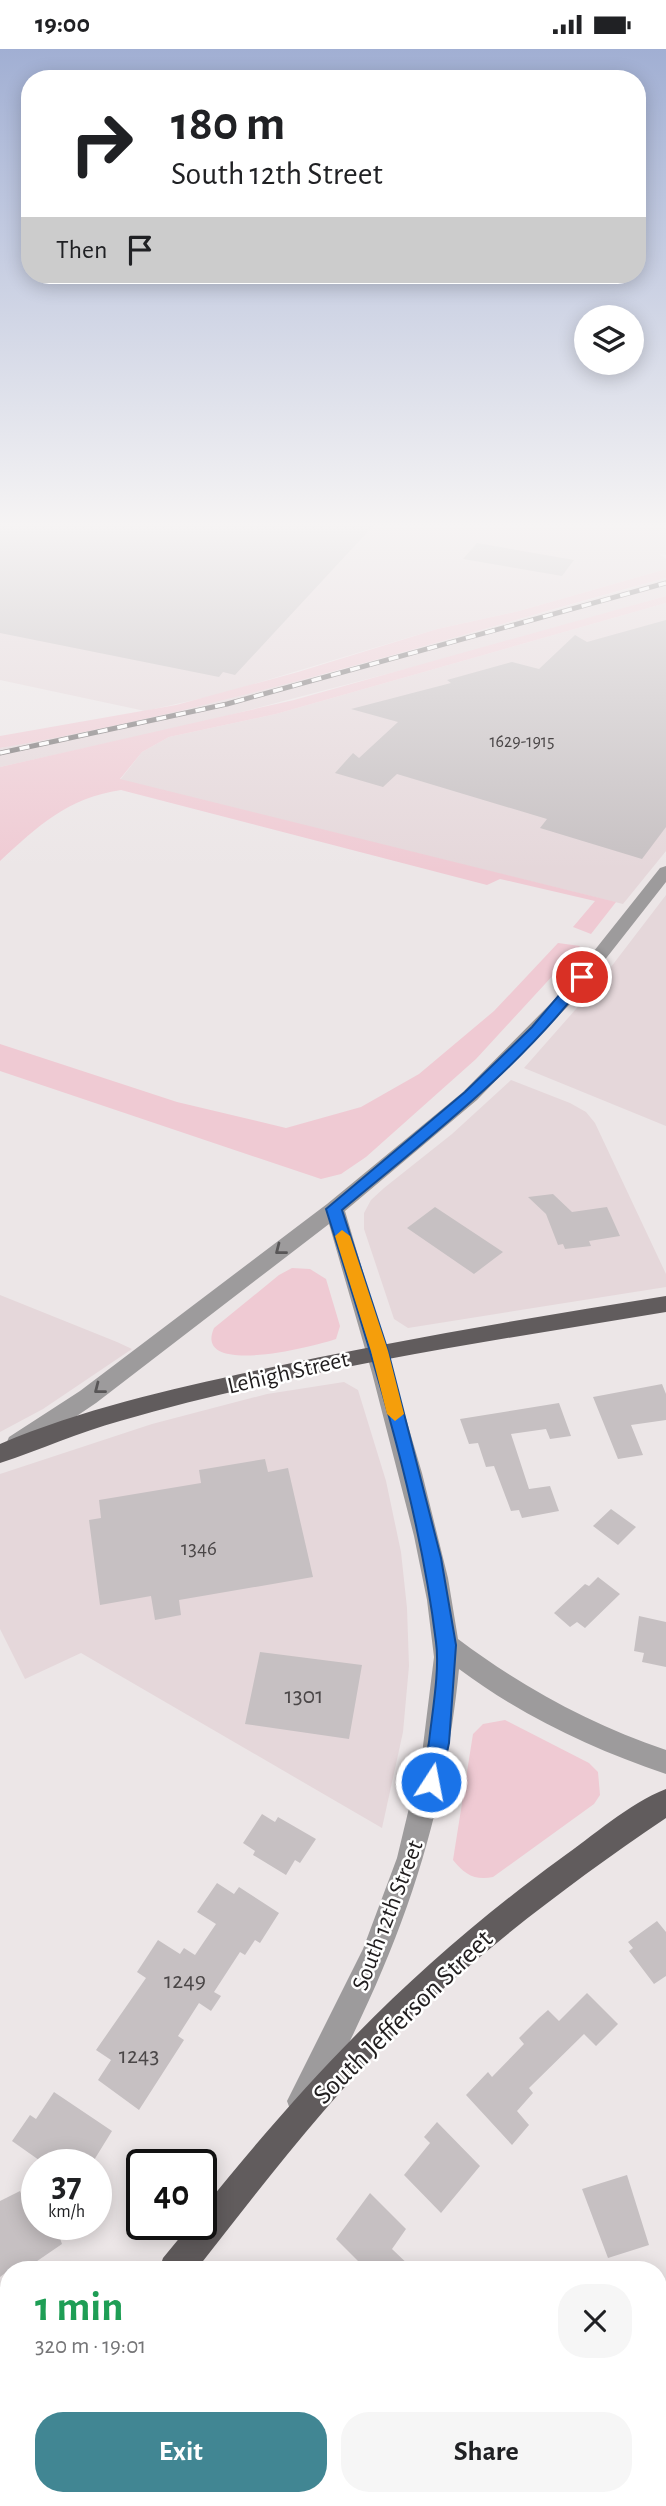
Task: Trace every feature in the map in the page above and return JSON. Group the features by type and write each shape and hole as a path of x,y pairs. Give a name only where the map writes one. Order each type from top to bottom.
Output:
{"main road":[{"name":"Lehigh Street","path":"3,1452 108,1416 192,1393 379,1351 666,1304"},
{"name":"South Jefferson Street","path":"182,2261 285,2131 358,2051 430,1980 503,1919 666,1803"}],"street":[{"path":"3,1452 88,1397 334,1209 470,1095 521,1047 565,999 666,871"},
{"name":"South 12th Street","path":"285,2131 336,2039 399,1895 428,1801 446,1645 432,1558 379,1351 334,1209"},
{"path":"446,1645 489,1678 561,1719 666,1762"}],"shaded area":[{"path":"0,641 398,641 221,694 145,711 0,680"},
{"path":"399,641 443,641 252,693 84,732 0,748 0,736 176,705"},
{"path":"444,641 511,641 211,720 0,767 0,748 326,674"},
{"path":"506,641 534,641 276,714 169,737 142,752 120,779 616,902 591,934 573,927 595,901 500,879 487,885 121,790 85,800 54,815 0,861 0,767 294,700"},
{"path":"534,641 666,641 666,851 623,904 120,780 142,752 169,737 276,714"},
{"path":"666,895 666,1126 524,1068 598,984"},
{"path":"558,943 580,946 476,1059 366,1157 341,1174 321,1179 0,1071 0,1044 177,1102 286,1128 361,1107 419,1074 494,1011"},
{"path":"511,1080 570,1103 586,1112 595,1123 666,1274 666,1287 408,1328 394,1319 364,1229 364,1213 371,1200 384,1188 452,1134"},
{"path":"292,1268 310,1269 326,1279 340,1326 336,1339 259,1355 221,1352 212,1343 214,1328 279,1275"},
{"path":"0,1295 132,1349 43,1409 0,1432"},
{"path":"344,1382 358,1390 386,1481 401,1552 407,1608 409,1666 403,1732 382,1828 81,1653 25,1679 0,1629 0,1474 152,1424 267,1394"},
{"path":"505,1720 589,1763 598,1772 600,1795 594,1804 493,1877 475,1877 466,1873 453,1860 473,1734 483,1724"}],"building":[{"path":"38,641 267,641 235,675 223,672 219,677"},
{"path":"569,641 666,641 666,827 642,859 540,828 547,819 397,774 383,787 335,773 353,753 359,758 398,722 351,709 451,683 447,680 512,662 539,669"},
{"path":"553,1194 572,1212 607,1207 620,1236 589,1241 591,1246 565,1249 563,1244 558,1245 546,1214 528,1197"},
{"path":"435,1207 503,1252 474,1274 407,1228"},
{"path":"662,1384 666,1394 666,1420 631,1425 643,1455 618,1459 593,1397"},
{"path":"559,1403 571,1436 550,1439 546,1429 511,1434 529,1489 550,1486 559,1511 522,1518 519,1510 511,1511 494,1466 486,1467 478,1443 469,1444 460,1419"},
{"path":"265,1459 268,1472 288,1468 313,1577 179,1600 181,1615 155,1620 151,1596 100,1605 89,1520 101,1518 99,1500 201,1483 199,1470"},
{"path":"611,1509 636,1527 618,1545 593,1526"},
{"path":"598,1577 620,1594 585,1628 577,1622 570,1627 554,1613 585,1584 589,1586"},
{"path":"639,1616 666,1622 666,1667 642,1662 644,1653 634,1651"},
{"path":"260,1652 362,1665 349,1739 245,1724"},
{"path":"262,1814 275,1822 278,1817 316,1839 300,1863 295,1860 286,1875 253,1855 255,1851 243,1843"},
{"path":"217,1883 234,1894 239,1887 279,1913 260,1943 255,1940 245,1955 240,1952 214,1992 221,1996 211,2011 199,2003 178,2036 184,2040 139,2110 98,2080 111,2060 96,2050 146,1978 137,1972 158,1940 180,1954 184,1948 195,1955 216,1924 197,1912"},
{"path":"657,1921 666,1932 666,1976 654,1984 629,1951 633,1948 628,1942"},
{"path":"587,1993 618,2024 596,2046 584,2034 529,2088 533,2093 517,2111 529,2125 512,2145 466,2095 488,2072 492,2077 524,2044 519,2038 548,2010 559,2021"},
{"path":"54,2092 112,2131 101,2149 23,2149 12,2141 30,2115 36,2119"},
{"path":"437,2122 480,2166 441,2213 404,2175 430,2143 424,2137"},
{"path":"627,2175 649,2245 608,2258 582,2189"},
{"path":"20,2191 21,2240 61,2240 62,2244 37,2261 0,2261 0,2201"},
{"path":"370,2193 406,2229 392,2249 405,2261 358,2261 336,2239"}],"railway":[{"path":"0,753 227,704 457,641"}],"slow traffic":[{"path":"342,1236 379,1351 395,1414"}],"route":[{"path":"431,1782 439,1743 446,1645 432,1558 379,1351 334,1209 505,1063 582,977"}]}
